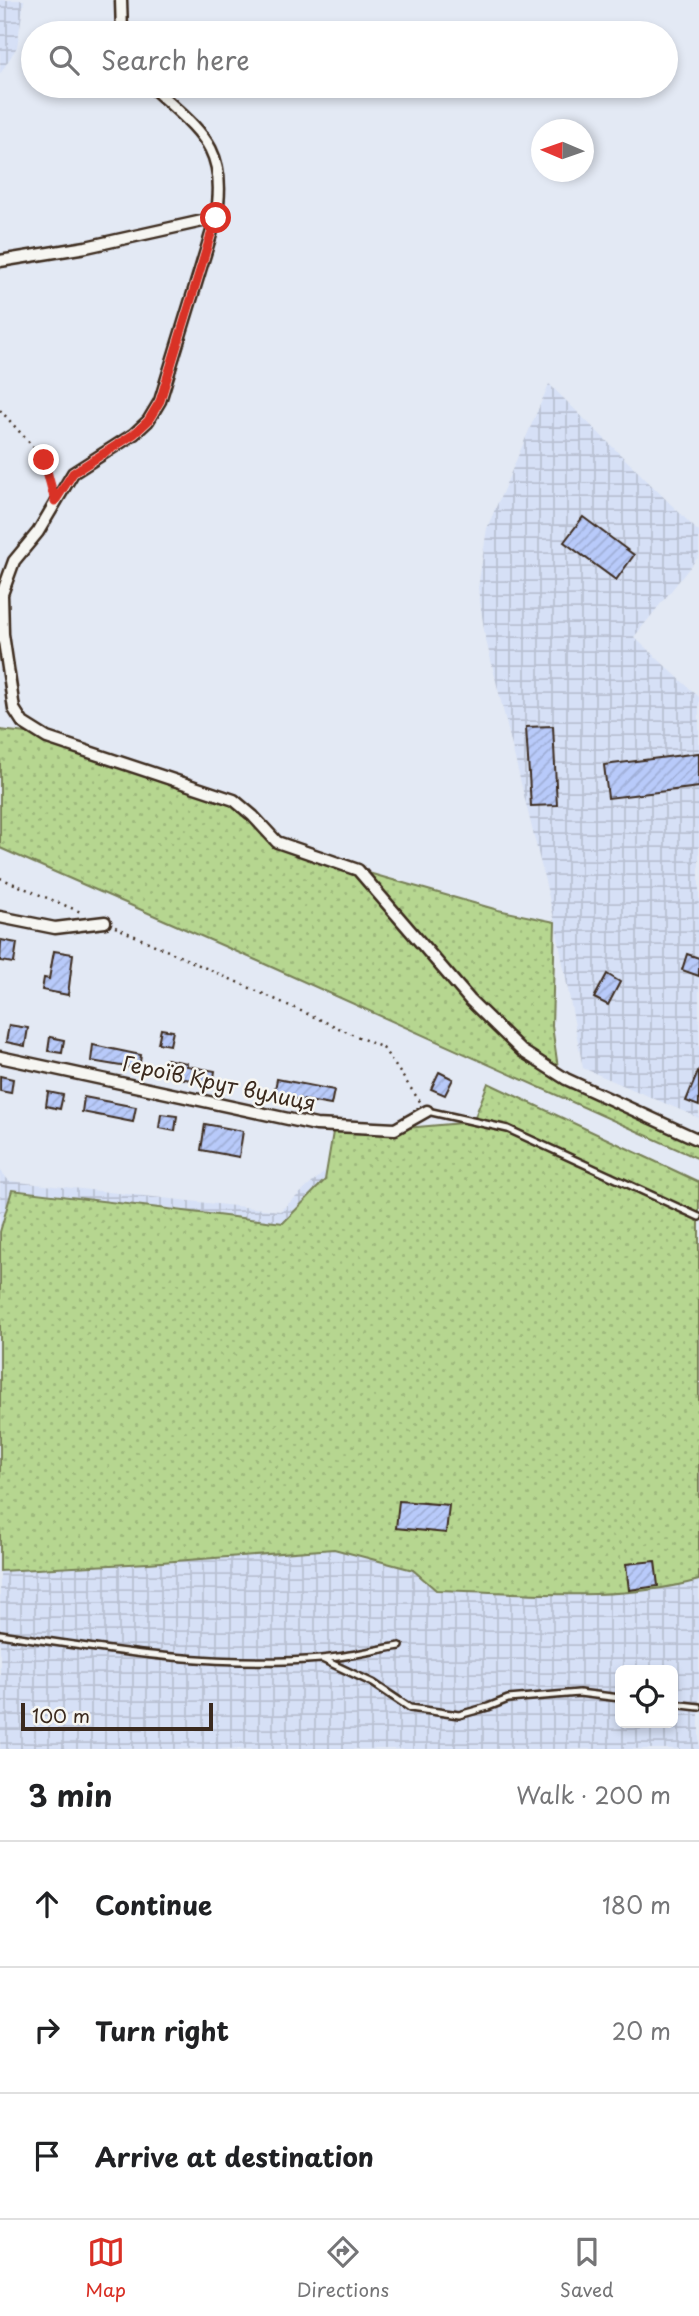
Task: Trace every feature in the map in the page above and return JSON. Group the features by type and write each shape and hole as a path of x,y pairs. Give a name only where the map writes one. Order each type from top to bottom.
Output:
{"street":[{"path":"121,0 122,21"},
{"path":"164,98 203,135 217,162 221,193 216,218 160,401 148,421 134,434 73,473 38,532 14,561 2,594 3,634 14,709 23,723 47,737 234,800 277,842 358,870 470,1000 522,1051 566,1079 699,1140"},
{"path":"0,261 86,247 216,218"},
{"path":"0,917 55,928 105,922"},
{"name":"Героїв Крут вулиця","path":"0,1057 316,1125 395,1129 427,1111"}],"lane":[{"path":"427,1111 508,1129 699,1217"},
{"path":"0,1634 148,1656 255,1661 322,1659 400,1646"},
{"path":"322,1659 373,1683 410,1708 459,1715 508,1699 579,1693 615,1697"},
{"path":"678,1705 699,1707"}],"path":[{"path":"0,410 44,460 55,501"},
{"path":"0,878 105,922 383,1048 427,1111"}],"shaded area":[{"path":"0,0 24,0 17,47 0,74"},
{"path":"549,384 699,532 699,556 634,637 699,697 699,1118 583,1068 555,922 485,636 478,588 487,528"},
{"path":"344,1155 699,1228 699,1749 0,1749 0,1170 9,1181 280,1211"}],"green space":[{"path":"0,730 35,734 234,800 274,843 498,910 555,922 552,1026 559,1075 699,1140 699,1159 0,848"},
{"path":"488,1083 699,1182 699,1580 635,1592 602,1594 436,1590 413,1570 334,1549 0,1571 0,1232 12,1190 283,1223 325,1180 334,1126 395,1129 473,1122"}],"building":[{"path":"583,517 634,555 616,580 564,542"},
{"path":"553,726 557,805 531,806 526,727"},
{"path":"699,753 699,787 608,798 604,765"},
{"path":"1,940 17,943 14,963 0,961"},
{"path":"54,951 73,954 68,995 42,990 44,978 49,979"},
{"path":"687,954 699,958 699,976 682,970"},
{"path":"607,974 620,982 608,1005 594,998"},
{"path":"9,1025 28,1028 25,1046 6,1042"},
{"path":"161,1029 173,1031 170,1045 158,1043"},
{"path":"50,1037 64,1040 62,1053 48,1051"},
{"path":"93,1045 141,1055 139,1069 91,1061"},
{"path":"166,1059 215,1071 213,1084 163,1075"},
{"path":"699,1069 699,1106 686,1101"},
{"path":"439,1072 453,1079 445,1095 431,1089"},
{"path":"0,1076 13,1079 11,1093 0,1091"},
{"path":"277,1079 334,1090 331,1105 274,1095"},
{"path":"48,1092 63,1095 60,1109 46,1106"},
{"path":"84,1097 136,1107 133,1122 82,1112"},
{"path":"161,1114 177,1116 175,1131 159,1128"},
{"path":"205,1124 243,1131 239,1157 201,1150"},
{"path":"399,1501 449,1505 446,1533 396,1528"},
{"path":"655,1561 658,1586 629,1590 626,1564"}],"route":[{"path":"44,460 55,501 73,473 134,434 148,421 160,401 216,218"}]}
